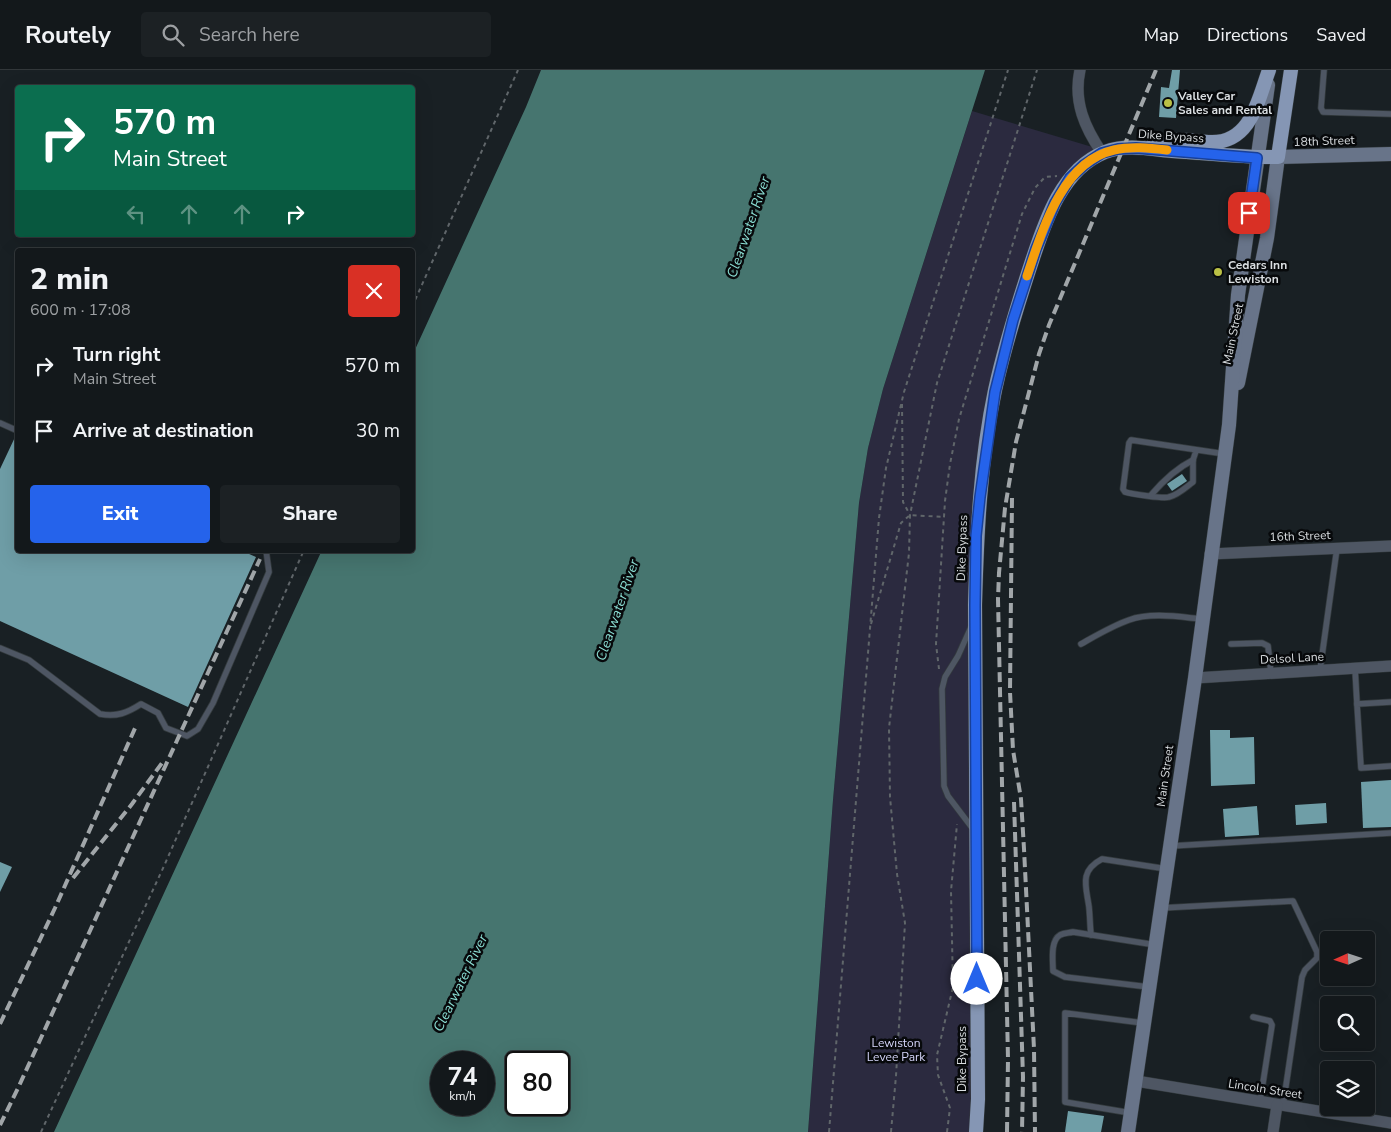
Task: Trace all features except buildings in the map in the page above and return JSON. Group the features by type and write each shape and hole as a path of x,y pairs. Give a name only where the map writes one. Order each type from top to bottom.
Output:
{"highway":[{"path":"1136,148 1176,140 1213,142 1224,141 1234,137 1247,125 1252,116 1270,70"},
{"name":"Main Street","path":"1278,157 1291,70"},
{"name":"Dike Bypass","path":"976,1132 978,1099 976,536 985,451 995,392 1013,320 1036,249 1055,203 1076,172 1092,159 1102,153 1118,149 1136,148 1257,158"},
{"name":"18th Street","path":"1257,158 1278,157"}],"main road":[{"name":"Main Street","path":"1128,1132 1195,678 1228,425 1238,295 1270,70"},
{"name":"18th Street","path":"1278,157 1391,154"},
{"name":"Main Street","path":"1228,425 1267,238 1278,157"}],"street":[{"path":"1080,70 1077,92 1081,114 1102,153"},
{"name":"16th Street","path":"1210,554 1391,546"},
{"name":"Delsol Lane","path":"1195,678 1391,666"},
{"name":"Lincoln Street","path":"1136,1081 1391,1123"},
{"path":"1273,1132 1280,1106"}],"lane":[{"path":"1324,70 1321,108 1323,112 1391,114"},
{"path":"0,424 15,430"},
{"path":"1196,451 1193,460 1193,482 1182,491 1167,498 1125,492 1123,489 1131,440 1224,454"},
{"path":"1151,495 1159,485 1182,465 1193,460"},
{"path":"1320,670 1337,548"},
{"path":"0,648 29,660 100,714 114,716 141,704 158,713 166,728 187,736 198,729 214,703 269,572 266,553"},
{"path":"975,605 967,637 945,677 942,689 944,786 948,796 971,826 977,840"},
{"path":"1081,644 1131,619 1167,615 1202,619"},
{"path":"1231,644 1262,643 1268,646 1271,673"},
{"path":"1355,668 1361,768 1391,766"},
{"path":"1357,704 1391,702"},
{"path":"1170,846 1391,833"},
{"path":"1091,935 1089,907 1085,891 1086,873 1093,864 1102,859 1167,869"},
{"path":"1161,908 1293,900 1317,952 1317,958 1305,970 1302,977 1280,1106"},
{"path":"1150,987 1065,977 1053,971 1052,957 1056,940 1061,934 1073,932 1156,945"},
{"path":"1131,1112 1065,1102 1065,1013 1144,1023"},
{"path":"1253,1017 1270,1021 1272,1025 1260,1102"}],"path":[{"path":"415,300 518,70"},
{"path":"829,1132 879,518 886,468 902,401 1008,70"},
{"path":"891,1132 905,923 897,874 890,797 889,728 909,553 910,515 937,383 1037,70"},
{"path":"945,677 939,669 936,644 944,517 950,464 959,419 1022,214 1035,188 1045,177 1056,176"},
{"path":"902,401 903,502 910,515"},
{"path":"870,629 901,523 910,515 944,517"},
{"path":"41,1132 160,874 303,553"},
{"path":"947,1132 950,1108 938,1075 937,1055 954,986 951,891 959,809"}],"green space":[{"name":"Lewiston Levee Park","path":"972,111 1099,149 1071,178 1013,320 979,497 976,1132 808,1132 833,800 859,503 868,448 883,389"}],"water":[{"name":"Clearwater River","path":"541,70 985,70 883,389 868,448 859,503 833,800 808,1132 54,1132 321,553 415,553 415,350 526,107"}],"railway":[{"path":"1007,1132 1008,1059 998,599 1005,508 1016,442 1039,354 1049,325 1156,70"},
{"path":"1012,498 1010,692 1013,750 1021,799 1024,849 1034,1049 1035,1132"},
{"path":"0,1125 260,559"},
{"path":"0,1024 55,908 136,726"},
{"path":"73,878 162,763"},
{"path":"1014,802 1023,1077 1022,1132"}],"slow traffic":[{"path":"1027,276 1055,203 1070,178 1076,172 1092,159 1112,150 1123,148 1167,150"}],"place":[{"name":"Valley Car Sales and Rental","path":"1168,103"},
{"name":"Cedars Inn Lewiston","path":"1218,272"}],"route":[{"path":"977,979 976,536 985,451 995,392 1013,320 1036,249 1055,203 1070,178 1084,165 1102,153 1123,148 1257,158 1249,213"}]}
